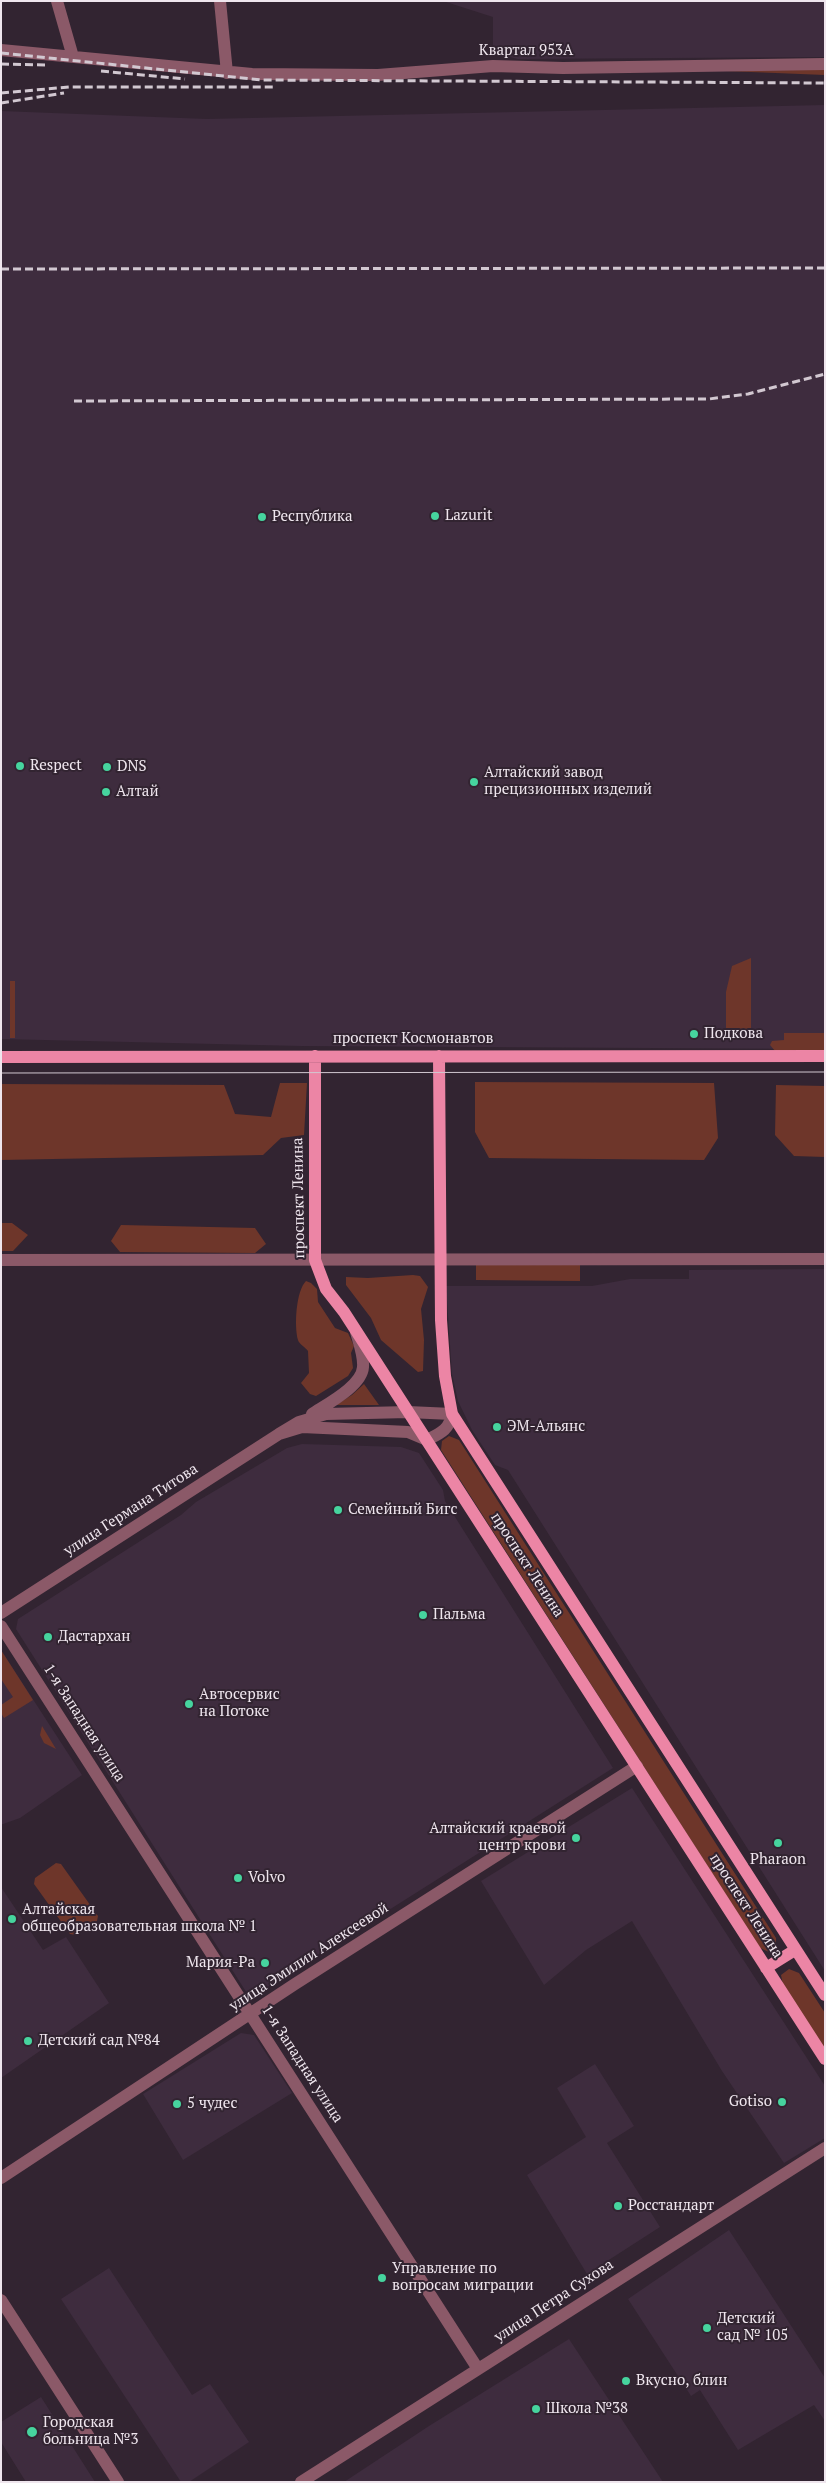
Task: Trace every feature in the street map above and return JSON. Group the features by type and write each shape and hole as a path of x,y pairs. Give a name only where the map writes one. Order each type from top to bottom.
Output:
{"main road":[{"name":"проспект Космонавтов","path":"1,1056 825,1056"},
{"name":"проспект Ленина","path":"315,1056 315,1260 326,1289 356,1329 825,2059"},
{"name":"проспект Ленина","path":"439,1056 441,1320 445,1376 452,1414 825,1995"},
{"path":"766,1968 795,1950"}],"street":[{"path":"58,1 73,57"},
{"path":"220,1 227,73"},
{"name":"Квартал 953А","path":"1,50 227,73 378,75 493,66 563,68 825,64"},
{"path":"1,1260 825,1260"},
{"path":"299,1422 345,1392 360,1378 363,1365 356,1329"},
{"path":"279,1434 302,1428 345,1429 408,1432 427,1440 445,1431 450,1425 452,1414 408,1412 326,1414 299,1422"},
{"name":"улица Германа Титова","path":"1,1613 299,1422"},
{"name":"1-я Западная улица","path":"1,1626 478,2369"},
{"name":"улица Эмилии Алексеевой","path":"1,2178 637,1766"},
{"name":"улица Петра Сухова","path":"301,2482 825,2148"},
{"path":"1,2300 118,2482"}],"shaded area":[{"path":"443,1 825,1 825,57 518,59 493,53 493,17"},
{"path":"825,67 825,75 726,71"},
{"path":"825,105 825,1049 301,1046 1,1039 1,111 207,119"},
{"path":"751,958 751,1031 726,1031 726,992 732,966"},
{"path":"10,981 15,981 15,1038 10,1038"},
{"path":"784,1033 825,1033 825,1051 775,1051 770,1045 772,1041 784,1040"},
{"path":"475,1082 714,1083 718,1138 704,1160 489,1158 475,1132"},
{"path":"280,1083 307,1083 304,1135 281,1138 263,1155 1,1160 1,1084 224,1085 235,1114 271,1117"},
{"path":"776,1085 825,1086 825,1157 794,1156 775,1135"},
{"path":"1,1223 12,1223 28,1235 13,1251 1,1251"},
{"path":"121,1225 255,1228 266,1244 255,1253 120,1252 111,1241"},
{"path":"476,1264 580,1265 580,1281 476,1280"},
{"path":"825,1269 825,1971 508,1470 495,1465 472,1430 458,1401 452,1374 446,1286 592,1286 630,1279 689,1279 689,1270"},
{"path":"420,1276 428,1287 421,1309 424,1340 423,1371 418,1372 381,1340 371,1318 346,1285 346,1277 368,1278"},
{"path":"306,1281 317,1289 318,1302 335,1328 348,1333 354,1346 351,1353 353,1368 348,1376 316,1396 310,1394 301,1383 309,1373 308,1351 298,1340 296,1318 300,1292"},
{"path":"364,1384 379,1405 336,1405 352,1395"},
{"path":"449,1436 459,1440 776,1938 776,1947 769,1952 760,1948 441,1450 442,1441"},
{"path":"302,1444 401,1447 419,1453 443,1490 445,1501 613,1768 250,1998 16,1629 18,1619 181,1515 196,1502 287,1448"},
{"path":"1,1650 82,1775 20,1818 3,1824 1,1824"},
{"path":"1,1650 33,1700 4,1718 1,1713 1,1705 13,1697 1,1679"},
{"path":"42,1726 56,1749 44,1743 40,1735"},
{"path":"632,1788 825,2086 825,2138 784,2163 722,2071 632,1921 586,1950 544,1985 481,1881"},
{"path":"56,1863 61,1864 98,1916 97,1921 76,1935 70,1934 34,1884 35,1878"},
{"name":"Детский сад №84","path":"1,1887 43,1950 66,1937 109,2003 1,2078"},
{"path":"789,1969 799,1973 825,2013 825,2049 783,1985 781,1975"},
{"path":"241,2033 254,2035 292,2093 183,2160 143,2094"},
{"path":"595,2064 634,2126 607,2143 660,2227 587,2274 527,2175 586,2137 557,2088"},
{"name":"Детский сад № 105","path":"729,2230 825,2378 825,2421 814,2405 738,2450 700,2390 691,2396 628,2299"},
{"path":"109,2268 192,2395 210,2384 249,2442 189,2482 181,2482 61,2299"},
{"name":"Школа №38","path":"569,2339 663,2482 344,2482 429,2426"},
{"name":"Городская больница №3","path":"41,2397 95,2482 26,2482 1,2442 1,2422"}],"tram line":[{"path":"1,1073 825,1072"}],"railway":[{"path":"1,53 262,80 825,83"},
{"path":"1,64 48,65"},
{"path":"101,71 185,79"},
{"path":"1,93 69,87 273,87"},
{"path":"1,103 64,93"},
{"path":"1,269 825,268"},
{"path":"74,401 709,399 748,394 825,374"}],"place":[{"name":"Lazurit","path":"435,516"},
{"name":"Республика","path":"262,517"},
{"name":"Respect","path":"20,766"},
{"name":"DNS","path":"107,767"},
{"name":"Алтайский завод прецизионных изделий","path":"474,782"},
{"name":"Алтай","path":"106,792"},
{"name":"Подкова","path":"694,1034"},
{"name":"ЭМ-Альянс","path":"497,1427"},
{"name":"Семейный Бигс","path":"338,1510"},
{"name":"Пальма","path":"423,1615"},
{"name":"Дастархан","path":"48,1637"},
{"name":"Автосервис на Потоке","path":"189,1704"},
{"name":"Алтайский краевой центр крови","path":"576,1838"},
{"name":"Pharaon","path":"778,1843"},
{"name":"Volvo","path":"238,1878"},
{"name":"Алтайская общеобразовательная школа № 1","path":"12,1919"},
{"name":"Мария-Ра","path":"265,1963"},
{"name":"Детский сад №84","path":"28,2041"},
{"name":"Gotiso","path":"782,2102"},
{"name":"5 чудес","path":"177,2104"},
{"name":"Росстандарт","path":"618,2206"},
{"name":"Управление по вопросам миграции","path":"382,2278"},
{"name":"Детский сад № 105","path":"707,2328"},
{"name":"Вкусно, блин","path":"626,2381"},
{"name":"Школа №38","path":"536,2409"},
{"name":"Городская больница №3","path":"32,2432"}]}
